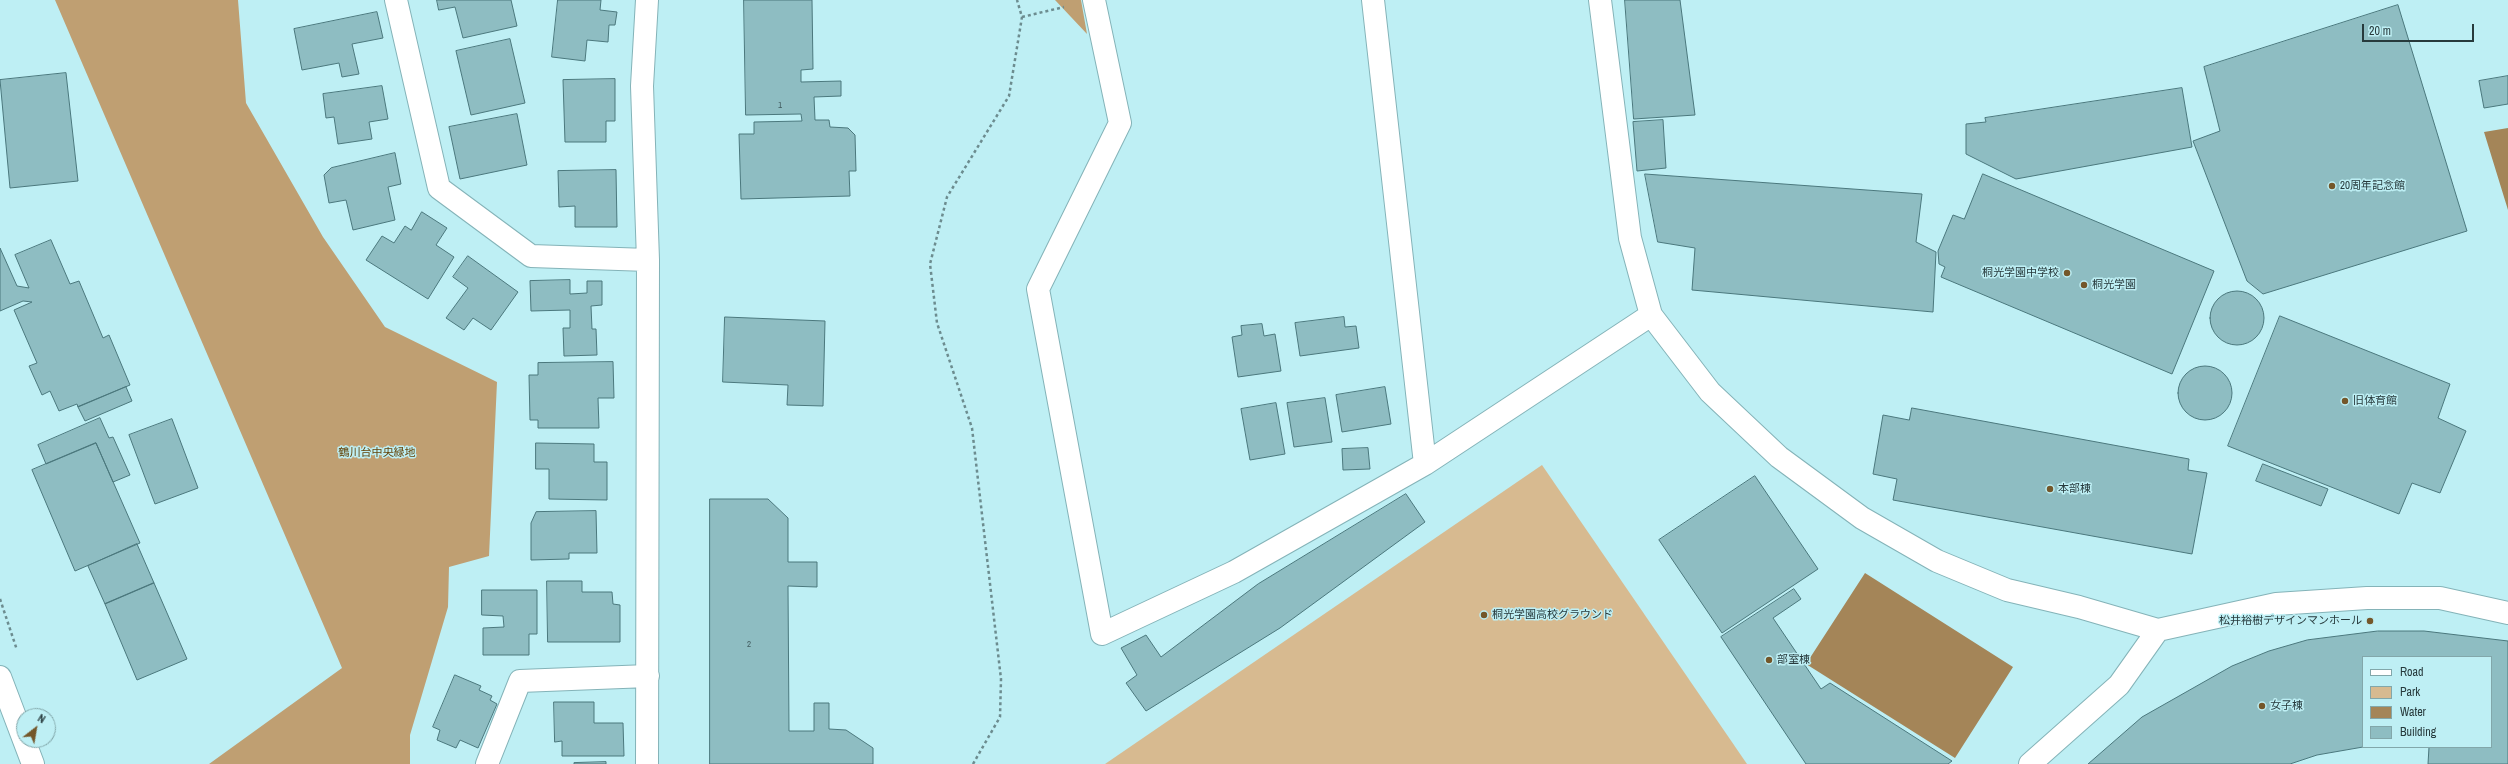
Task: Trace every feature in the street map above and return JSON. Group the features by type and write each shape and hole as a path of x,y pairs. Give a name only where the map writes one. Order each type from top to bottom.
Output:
{"street":[{"path":"396,0 439,188 531,256 648,260"},
{"path":"647,0 642,86 648,260 647,764"},
{"path":"1094,0 1120,122 1038,288 1102,634 1234,572 1425,464 1651,315"},
{"path":"1373,0 1425,464"},
{"path":"1600,0 1630,238 1651,315 1710,392 1779,457 1862,518 1937,561 2007,590 2079,607 2158,630 2276,604 2367,598 2440,598 2508,613"},
{"path":"2030,764 2119,685 2158,630"},
{"path":"487,764 520,681 648,676"},
{"path":"0,677 33,764"}],"path":[{"path":"973,764 1000,717 1001,680 972,428 937,323 930,264 947,197 1009,96 1022,17 1017,0"},
{"path":"1022,17 1094,0"}],"green space":[{"name":"鶴川台中央緑地","path":"55,0 238,0 246,103 323,237 385,327 497,382 489,556 449,567 448,607 410,735 410,764 209,764 342,668"},
{"path":"1055,0 1081,0 1087,34"},
{"name":"桐光学園高校グラウンド","path":"1542,465 1747,764 1105,764"}],"water":[{"path":"2508,128 2508,210 2484,132"},
{"path":"1865,573 2013,667 1955,758 1806,664"}],"building":[{"path":"437,0 511,0 517,26 463,38 455,7 439,10"},
{"path":"558,0 601,0 600,10 617,12 615,25 609,25 608,42 587,40 585,61 552,57"},
{"path":"744,0 812,0 813,69 801,70 801,82 841,81 841,96 814,97 815,120 829,120 830,127 848,128 855,135 856,171 849,171 850,196 741,199 739,134 754,134 754,122 802,121 801,114 746,115"},
{"path":"1625,0 1680,0 1695,115 1634,119"},
{"name":"20周年記念館","path":"2398,5 2467,231 2263,294 2247,281 2193,141 2220,131 2204,67"},
{"path":"377,12 383,38 352,44 359,74 342,77 339,63 302,70 294,29"},
{"path":"510,39 525,103 471,115 456,51"},
{"path":"66,73 78,181 10,188 0,80"},
{"path":"2508,76 2508,104 2484,108 2479,81"},
{"path":"615,79 615,121 606,121 606,142 565,142 563,80"},
{"path":"382,86 388,119 369,122 372,139 338,144 334,117 326,118 323,94"},
{"path":"2182,88 2192,147 2016,179 1966,154 1966,124 1986,122 1985,118"},
{"path":"517,114 527,165 460,179 449,127"},
{"path":"1663,120 1666,168 1637,171 1633,122"},
{"path":"395,153 401,184 388,187 395,220 353,230 346,200 329,203 324,175 331,168"},
{"path":"616,170 617,227 575,227 575,206 559,207 558,171"},
{"path":"1645,174 1922,194 1916,242 1936,252 1933,312 1692,290 1695,248 1658,242"},
{"path":"1983,174 2214,271 2172,374 1941,277 1945,267 1939,264 1938,251 1953,215 1964,219"},
{"path":"422,212 447,228 436,245 454,257 428,299 366,260 382,236 394,243 405,226 411,230"},
{"path":"51,240 70,284 79,281 103,338 109,335 130,385 78,407 77,404 59,411 50,391 42,395 29,366 37,363 14,310 32,302 23,301 0,311 0,248 17,286 29,288 15,255"},
{"path":"468,256 518,292 491,330 473,318 464,330 446,318 468,288 453,277"},
{"path":"570,280 570,294 587,293 587,281 602,281 602,305 591,306 592,329 596,329 597,355 564,356 563,328 570,328 570,310 531,311 530,281"},
{"path":"2232,291 2242,291 2252,295 2260,303 2264,313 2264,323 2260,333 2252,341 2242,345 2232,345 2222,341 2214,333 2210,323 2210,313 2214,303 2222,295"},
{"name":"旧体育館","path":"2280,316 2450,384 2438,418 2466,431 2440,493 2412,483 2399,514 2228,446"},
{"path":"725,317 825,321 823,406 787,405 788,385 723,382"},
{"path":"1344,317 1345,327 1356,326 1359,348 1300,356 1295,323"},
{"path":"1262,324 1264,336 1275,334 1281,371 1238,377 1232,337 1242,335 1241,326"},
{"path":"613,362 614,398 598,398 599,428 538,428 538,420 530,420 529,375 538,375 538,363"},
{"path":"2200,366 2210,366 2220,370 2228,378 2232,388 2232,398 2228,408 2220,416 2210,420 2200,420 2190,416 2182,408 2178,398 2178,388 2182,378 2190,370"},
{"path":"126,387 132,401 85,421 78,407"},
{"path":"1385,387 1391,424 1342,432 1336,395"},
{"path":"1325,398 1332,442 1294,447 1287,403"},
{"path":"1276,403 1285,454 1250,460 1241,409"},
{"name":"本部棟","path":"1912,408 2189,459 2188,470 2207,473 2192,554 1893,500 1897,479 1873,474 1883,415 1909,420"},
{"path":"100,418 109,438 113,437 130,475 113,482 96,443 46,464 38,445"},
{"path":"172,419 198,488 155,504 129,435"},
{"path":"96,443 140,543 75,571 32,470"},
{"path":"536,443 594,444 594,462 607,462 607,500 549,499 549,469 536,469"},
{"path":"1368,448 1370,469 1343,470 1342,449"},
{"path":"2263,464 2328,489 2321,506 2256,481"},
{"path":"1755,476 1818,569 1722,633 1659,540"},
{"path":"1406,494 1425,522 1280,628 1146,711 1126,683 1137,675 1121,648 1146,635 1161,657 1258,584"},
{"path":"710,499 768,499 788,518 788,562 817,562 817,587 788,586 789,731 814,731 814,703 829,703 829,729 846,730 873,748 873,764 710,764"},
{"path":"596,511 597,553 569,553 569,559 531,560 531,523 536,512"},
{"path":"137,544 154,583 105,604 88,566"},
{"path":"547,581 582,581 582,592 612,592 613,604 620,605 620,642 548,642"},
{"path":"154,583 187,659 137,680 105,604"},
{"name":"部室棟","path":"1794,589 1801,599 1773,618 1821,689 1830,683 1952,761 1948,764 1806,764 1721,637"},
{"path":"482,590 537,590 537,634 529,634 529,655 483,655 483,628 504,627 503,616 482,615"},
{"name":"女子棟","path":"2378,631 2424,631 2508,641 2508,764 2428,764 2429,748 2492,748 2492,656 2362,656 2362,747 2317,755 2290,764 2088,764 2142,717 2232,666 2269,651 2307,640"},
{"path":"455,675 481,686 479,690 492,696 490,700 497,704 478,748 460,740 456,748 437,740 440,730 433,727"},
{"path":"554,702 594,702 594,723 623,723 624,756 562,756 562,741 555,742"},
{"path":"606,762 606,764 574,764 574,763"}],"place":[{"name":"20周年記念館","path":"2332,186"},
{"name":"桐光学園中学校","path":"2067,273"},
{"name":"桐光学園","path":"2084,285"},
{"name":"旧体育館","path":"2345,401"},
{"name":"本部棟","path":"2050,489"},
{"name":"桐光学園高校グラウンド","path":"1484,615"},
{"name":"松井裕樹デザインマンホール","path":"2370,621"},
{"name":"部室棟","path":"1769,660"},
{"name":"女子棟","path":"2262,706"}]}
